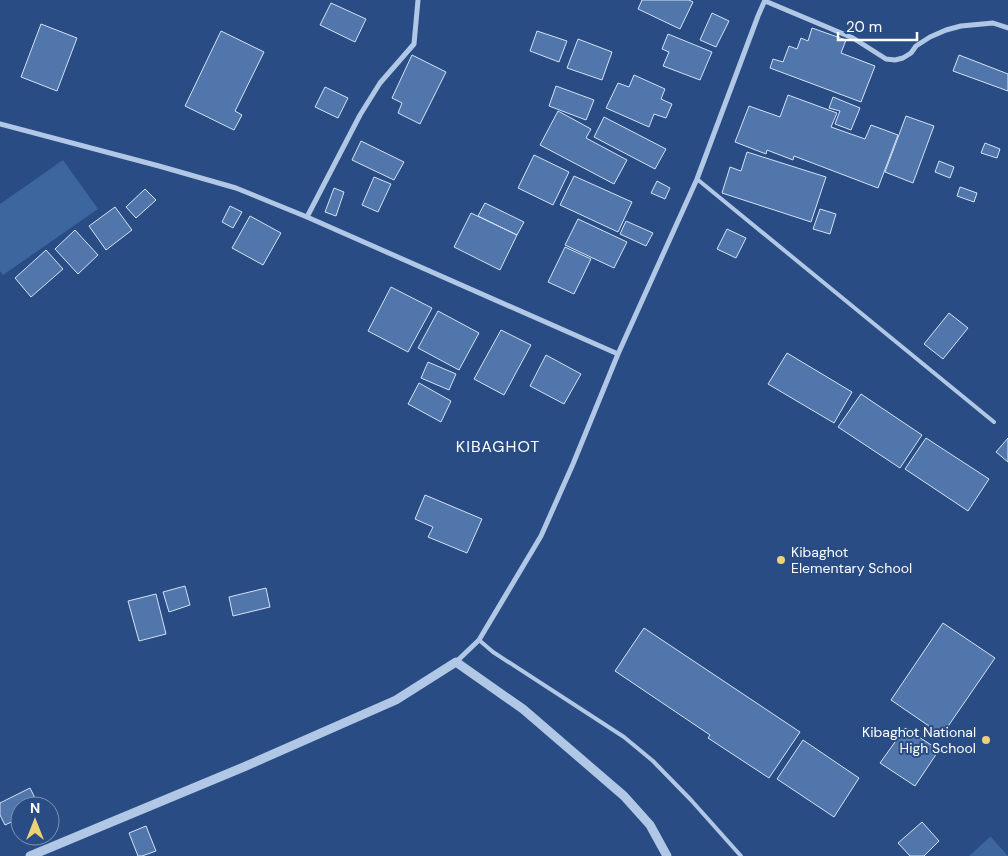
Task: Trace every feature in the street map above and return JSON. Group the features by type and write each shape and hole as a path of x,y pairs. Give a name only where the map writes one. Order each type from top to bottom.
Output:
{"street":[{"path":"307,217 360,115 380,83 414,44 418,0"},
{"path":"30,856 396,700 456,662 479,640 541,536 618,354 696,179 765,1 853,38 886,59 895,60 903,58 911,53 916,46 946,30 961,26 992,23 1008,28"},
{"path":"0,124 236,188 307,217 618,354"},
{"path":"456,662 523,709 624,796 650,825 667,856"}],"lane":[{"path":"696,179 994,422"},
{"path":"479,640 493,652 624,737 639,749 691,800 741,856"}],"shaded area":[{"path":"63,160 98,209 3,275 0,271 0,204"},
{"path":"990,837 1008,856 969,856"}],"building":[{"path":"642,0 689,0 693,2 680,29 638,9"},
{"path":"331,3 366,19 355,42 320,25"},
{"path":"712,13 729,21 716,47 700,40"},
{"path":"41,24 77,38 57,91 21,77"},
{"path":"812,28 846,40 841,53 875,66 861,102 770,68 773,59 783,62 789,46 797,49 801,38 808,41"},
{"path":"221,31 264,52 235,111 242,115 234,130 185,106"},
{"path":"537,31 567,41 559,62 530,51"},
{"path":"668,34 712,52 700,80 663,66 669,52 662,49"},
{"path":"578,39 612,52 602,80 567,68"},
{"path":"412,55 446,72 420,124 398,113 402,103 392,98"},
{"path":"959,55 1008,74 1008,91 953,71"},
{"path":"634,75 665,89 661,99 672,104 666,118 654,114 649,127 606,108 618,83 629,87"},
{"path":"556,86 594,100 586,120 549,106"},
{"path":"325,87 348,98 338,118 315,107"},
{"path":"788,95 837,113 831,127 865,139 871,125 898,135 878,188 794,156 793,160 767,150 766,154 735,142 749,106 780,117"},
{"path":"833,97 860,108 851,130 835,124 840,111 829,108"},
{"path":"558,111 591,129 586,138 627,160 614,184 540,145"},
{"path":"906,116 934,126 913,183 885,172"},
{"path":"604,117 666,149 655,169 594,137"},
{"path":"361,141 404,162 394,180 352,160"},
{"path":"985,143 1000,149 997,158 981,153"},
{"path":"747,152 826,177 811,222 722,193 730,167 741,171"},
{"path":"534,155 569,172 553,205 518,188"},
{"path":"939,161 954,167 950,178 935,172"},
{"path":"574,176 632,202 618,232 560,205"},
{"path":"374,177 391,184 378,212 362,205"},
{"path":"657,181 670,188 665,199 651,193"},
{"path":"960,187 977,193 974,202 957,196"},
{"path":"334,188 344,192 336,216 325,212"},
{"path":"145,189 156,200 136,218 126,207"},
{"path":"485,203 524,222 517,235 478,216"},
{"path":"230,206 242,212 233,228 222,222"},
{"path":"115,207 132,230 106,250 89,226"},
{"path":"820,209 836,214 830,234 813,229"},
{"path":"471,213 517,235 500,270 454,247"},
{"path":"250,216 281,233 263,265 232,248"},
{"path":"578,219 627,242 614,268 565,245"},
{"path":"626,221 653,233 646,246 620,234"},
{"path":"727,229 746,238 736,258 717,249"},
{"path":"75,230 98,255 78,274 55,249"},
{"path":"565,247 591,259 574,294 548,282"},
{"path":"46,250 63,269 31,297 15,278"},
{"path":"391,287 432,308 408,352 368,331"},
{"path":"438,311 479,333 459,370 418,348"},
{"path":"949,313 968,328 943,359 924,344"},
{"path":"501,330 531,345 504,395 474,379"},
{"path":"787,353 852,392 834,423 768,384"},
{"path":"546,355 581,374 564,404 530,386"},
{"path":"428,362 456,374 449,390 421,378"},
{"path":"419,383 451,401 441,422 408,404"},
{"path":"861,394 922,435 900,468 838,427"},
{"path":"926,438 989,479 968,511 905,469"},
{"path":"1008,438 1008,462 996,452"},
{"path":"425,495 482,519 467,553 428,537 433,527 415,519"},
{"path":"185,586 190,605 169,612 163,592"},
{"path":"266,588 270,607 233,616 229,597"},
{"path":"156,594 166,634 139,641 128,601"},
{"path":"943,623 995,658 942,735 891,700"},
{"path":"644,628 800,732 769,778 708,738 710,735 615,671"},
{"path":"905,728 939,750 915,786 880,763"},
{"path":"803,740 859,778 834,817 777,779"},
{"path":"30,788 34,796 14,796"},
{"path":"10,798 10,823 5,825 0,815 0,803"},
{"path":"922,822 939,841 924,856 910,856 898,843"},
{"path":"146,826 156,851 138,856 129,833"}],"place":[{"name":"Kibaghot Elementary School","path":"781,560"},
{"name":"Kibaghot National High School","path":"986,740"}],"district":[{"name":"KIBAGHOT","path":"498,446"}]}
